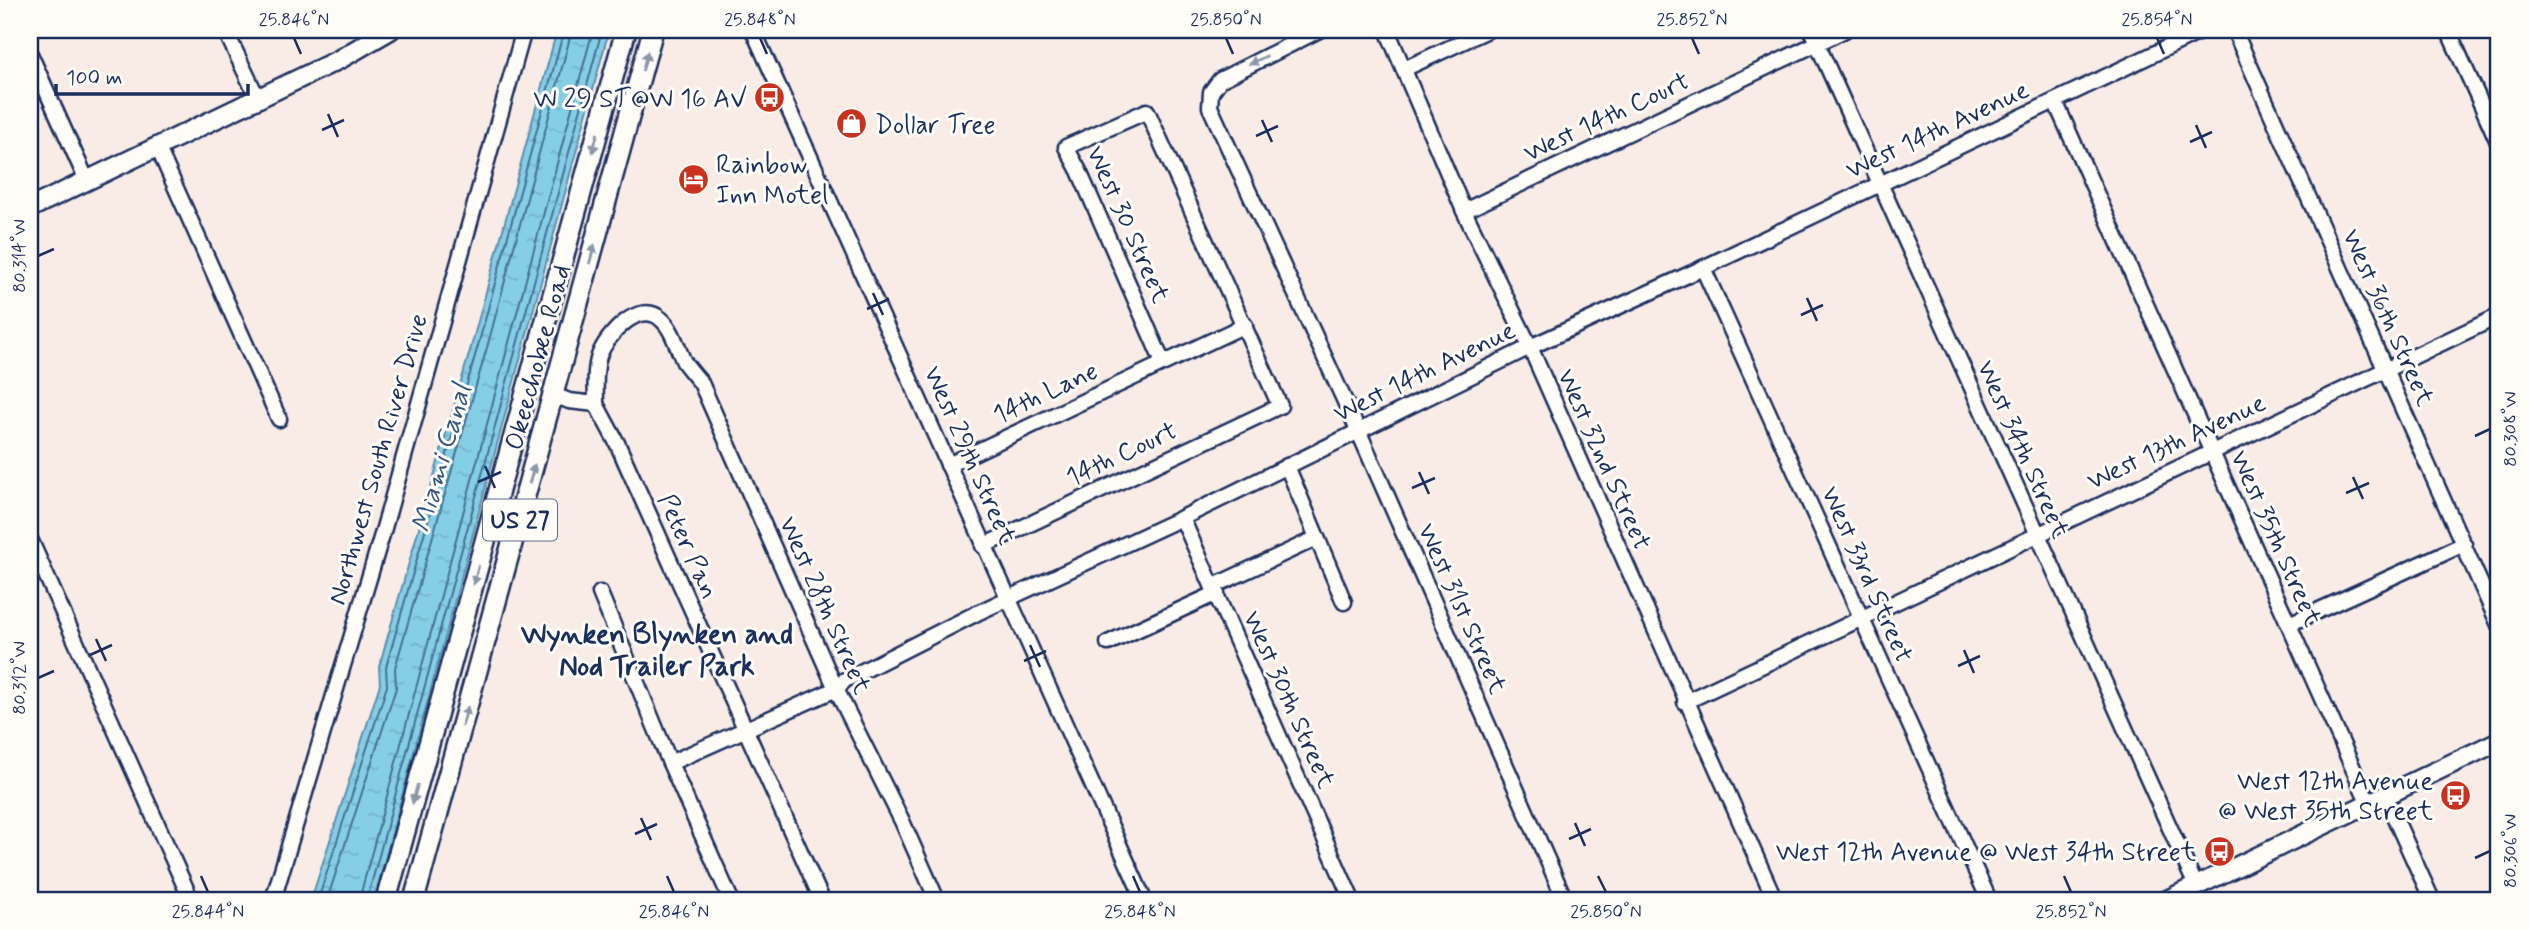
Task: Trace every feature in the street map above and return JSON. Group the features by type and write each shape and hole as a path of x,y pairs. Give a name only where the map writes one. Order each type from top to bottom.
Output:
{"highway":[{"name":"Okeechobee Road","path":"386,900 626,30"},
{"name":"Okeechobee Road","path":"414,900 653,30"}],"main road":[{"path":"30,208 340,59 390,30"},
{"path":"2166,900 2499,741"}],"street":[{"path":"225,30 258,99"},
{"name":"Northwest South River Drive","path":"273,900 384,527 524,30"},
{"name":"West 29th Street","path":"753,30 867,279 947,465 1143,900"},
{"name":"West 31st Street","path":"1319,30 1220,80 1211,92 1210,107 1358,430 1565,900"},
{"path":"1404,69 1488,30"},
{"name":"West 14th Court","path":"1464,211 1814,36 1845,30"},
{"name":"West 14th Avenue","path":"670,764 836,688 845,680 1007,599 1182,518 1530,347 1703,268 2204,30"},
{"name":"West 36th Street","path":"2234,30 2499,625"},
{"path":"2448,30 2499,144"},
{"name":"West 32nd Street","path":"1389,33 1464,211 1530,347 1775,900"},
{"name":"West 34th Street","path":"1814,36 2196,886"},
{"path":"30,54 87,181"},
{"name":"West 35th Street","path":"2055,100 2289,624 2377,800 2432,900"},
{"name":"West 30 Street","path":"1163,363 1079,170 1066,147 1147,111 1245,325"},
{"path":"158,148 279,419"},
{"name":"West 33rd Street","path":"1703,268 1989,900"},
{"name":"West 28th Street","path":"596,404 597,368 604,345 622,325 636,316 650,314 661,319 685,364 701,383 836,688 902,821 937,900"},
{"name":"West 13th Avenue","path":"1685,702 2499,316"},
{"name":"14th Lane","path":"947,465 1245,325"},
{"name":"14th Court","path":"983,546 1280,406 1245,325"},
{"path":"554,395 569,401 596,404"},
{"name":"Peter Pan","path":"596,404 617,443 822,900"},
{"path":"1287,466 1344,602"},
{"name":"West 30th Street","path":"1182,518 1352,900"},
{"path":"1108,643 1317,538"},
{"path":"30,539 191,900"},
{"path":"2289,624 2464,544"},
{"path":"600,593 670,764 731,900"}],"water":[{"name":"Miami Canal","path":"557,30 609,30 374,900 311,900 380,684 379,667 473,340"}],"place":[{"name":"W 29 ST@W 16 AV","path":"770,98"},
{"name":"Dollar Tree","path":"852,124"},
{"name":"Rainbow Inn Motel","path":"693,179"},
{"name":"West 12th Avenue @ West 35th Street","path":"2456,795"},
{"name":"West 12th Avenue @ West 34th Street","path":"2219,851"}],"district":[{"name":"Wynken Blynken and Nod Trailer Park","path":"657,649"}]}
